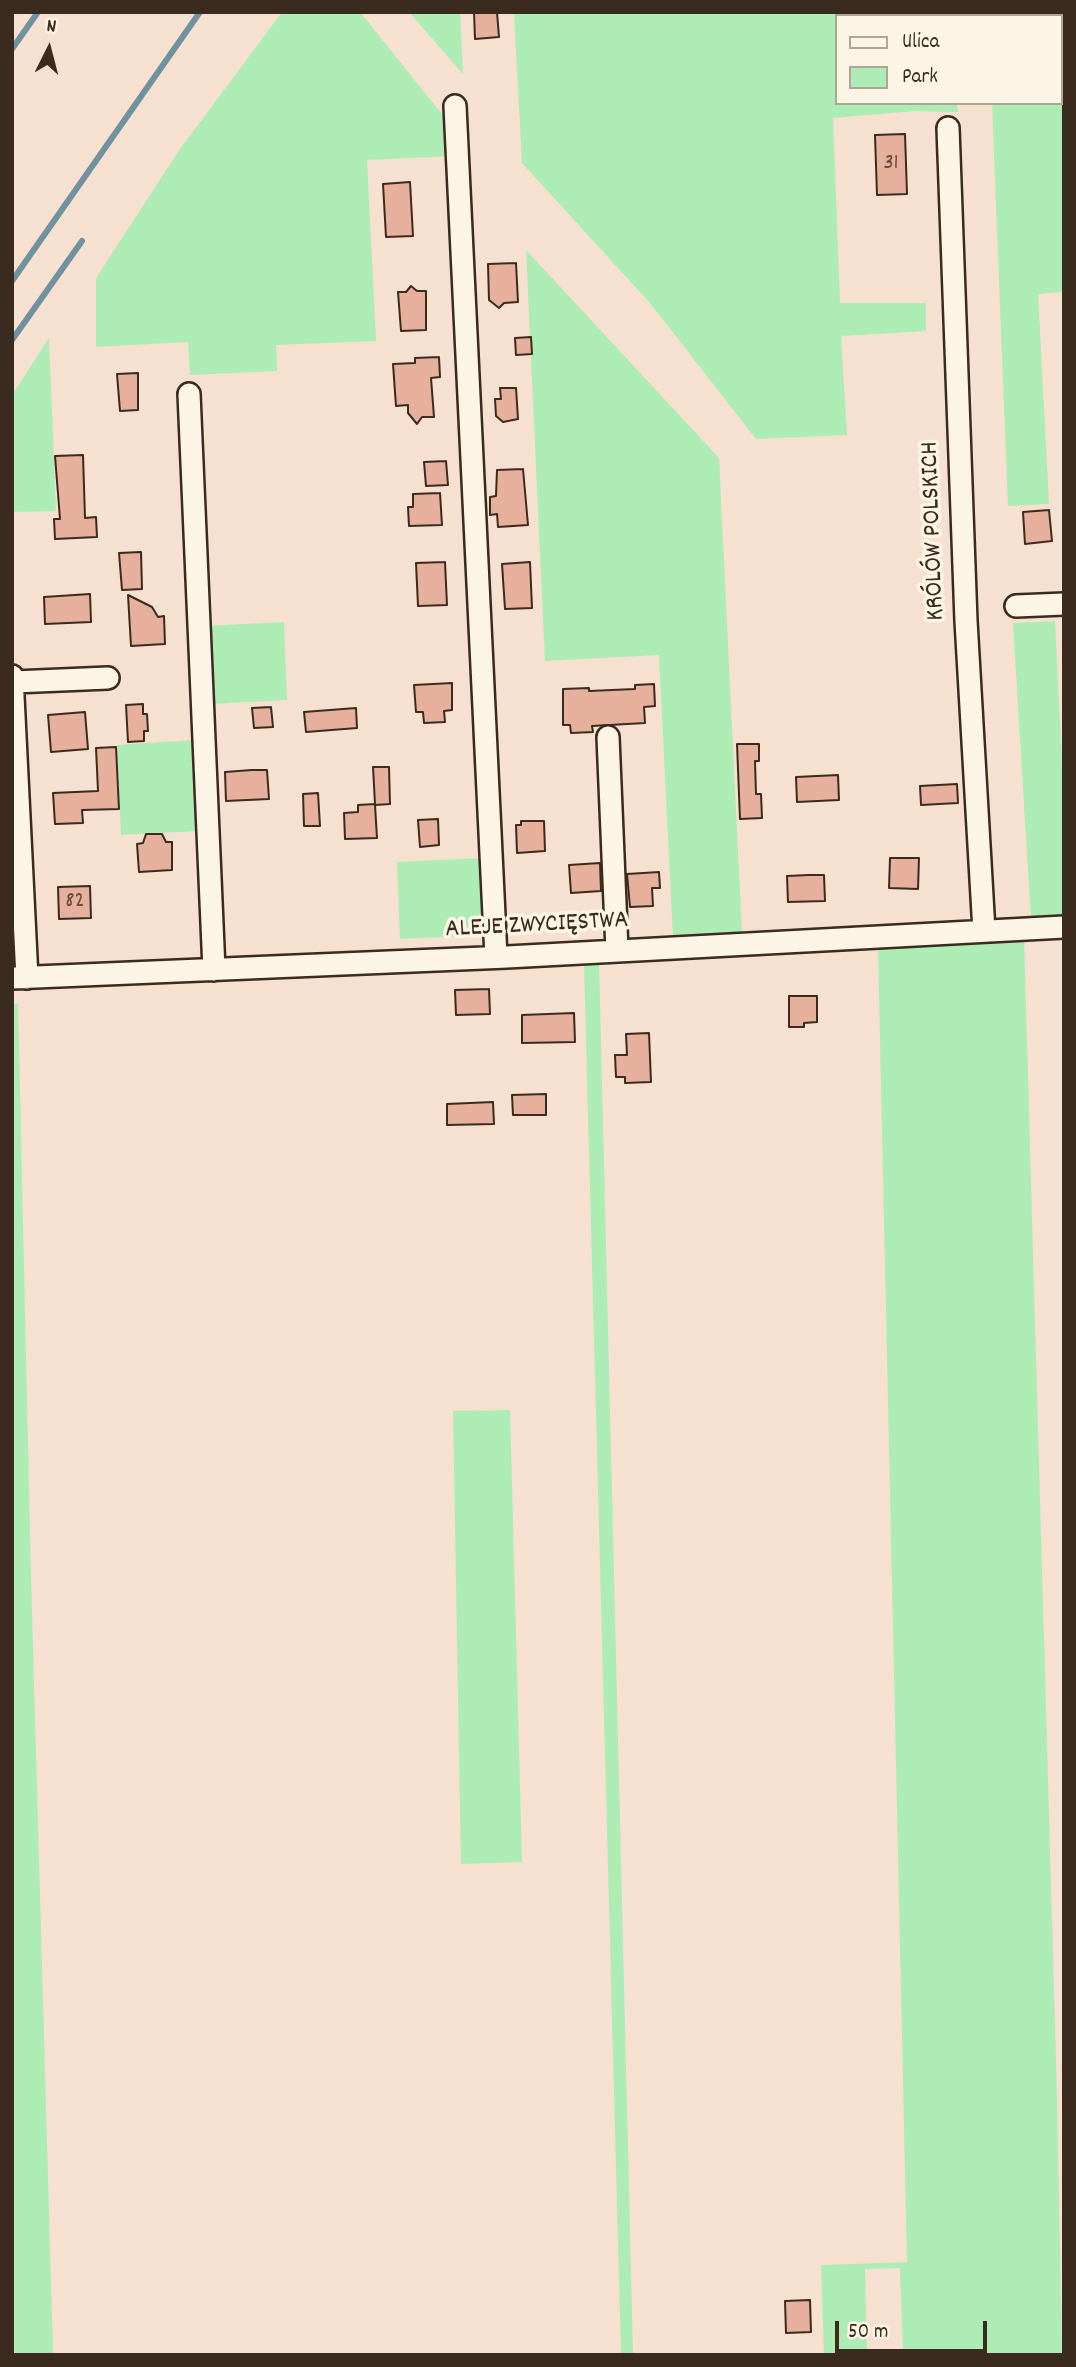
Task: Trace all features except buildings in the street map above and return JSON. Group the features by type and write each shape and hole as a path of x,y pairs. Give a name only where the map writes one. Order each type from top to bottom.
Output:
{"street":[{"path":"455,106 496,957"},
{"name":"KRÓLÓW POLSKICH","path":"948,128 966,621 984,932"},
{"path":"189,394 214,970"},
{"path":"1016,606 1064,604"},
{"path":"20,978 13,679 108,678"},
{"path":"608,737 617,951"},
{"name":"ALEJE ZWYCIĘSTWA","path":"20,978 496,957 1064,927"}],"green space":[{"path":"282,12 360,12 449,123 451,156 367,160 376,341 276,345 277,371 190,375 188,342 96,347 96,278 180,149"},
{"path":"409,12 460,12 463,74"},
{"path":"514,12 953,12 834,14 834,105 957,105 958,112 916,111 833,118 840,303 926,303 926,331 841,336 847,435 756,439 650,303 522,163"},
{"path":"1064,12 1064,292 1038,294 1049,504 1008,506 992,105 1062,105 1062,14 988,14"},
{"path":"526,250 719,458 742,935 673,938 659,655 545,661"},
{"path":"49,338 56,511 12,512 12,395"},
{"path":"1055,621 1064,804 1064,915 1031,919 1013,623"},
{"path":"284,622 287,700 209,704 205,626"},
{"path":"194,740 198,831 121,835 117,745"},
{"path":"484,858 487,935 400,939 397,862"},
{"path":"1024,938 1062,2355 903,2355 900,2268 865,2269 867,2355 824,2355 821,2265 907,2262 878,948"},
{"path":"599,961 633,2355 621,2355 584,963"},
{"path":"18,1003 53,2355 12,2355 12,1005"},
{"path":"510,1410 522,1862 461,1864 453,1411"}],"waterway":[{"path":"12,49 38,12"},
{"path":"12,281 200,12"},
{"path":"12,340 82,241"}]}
